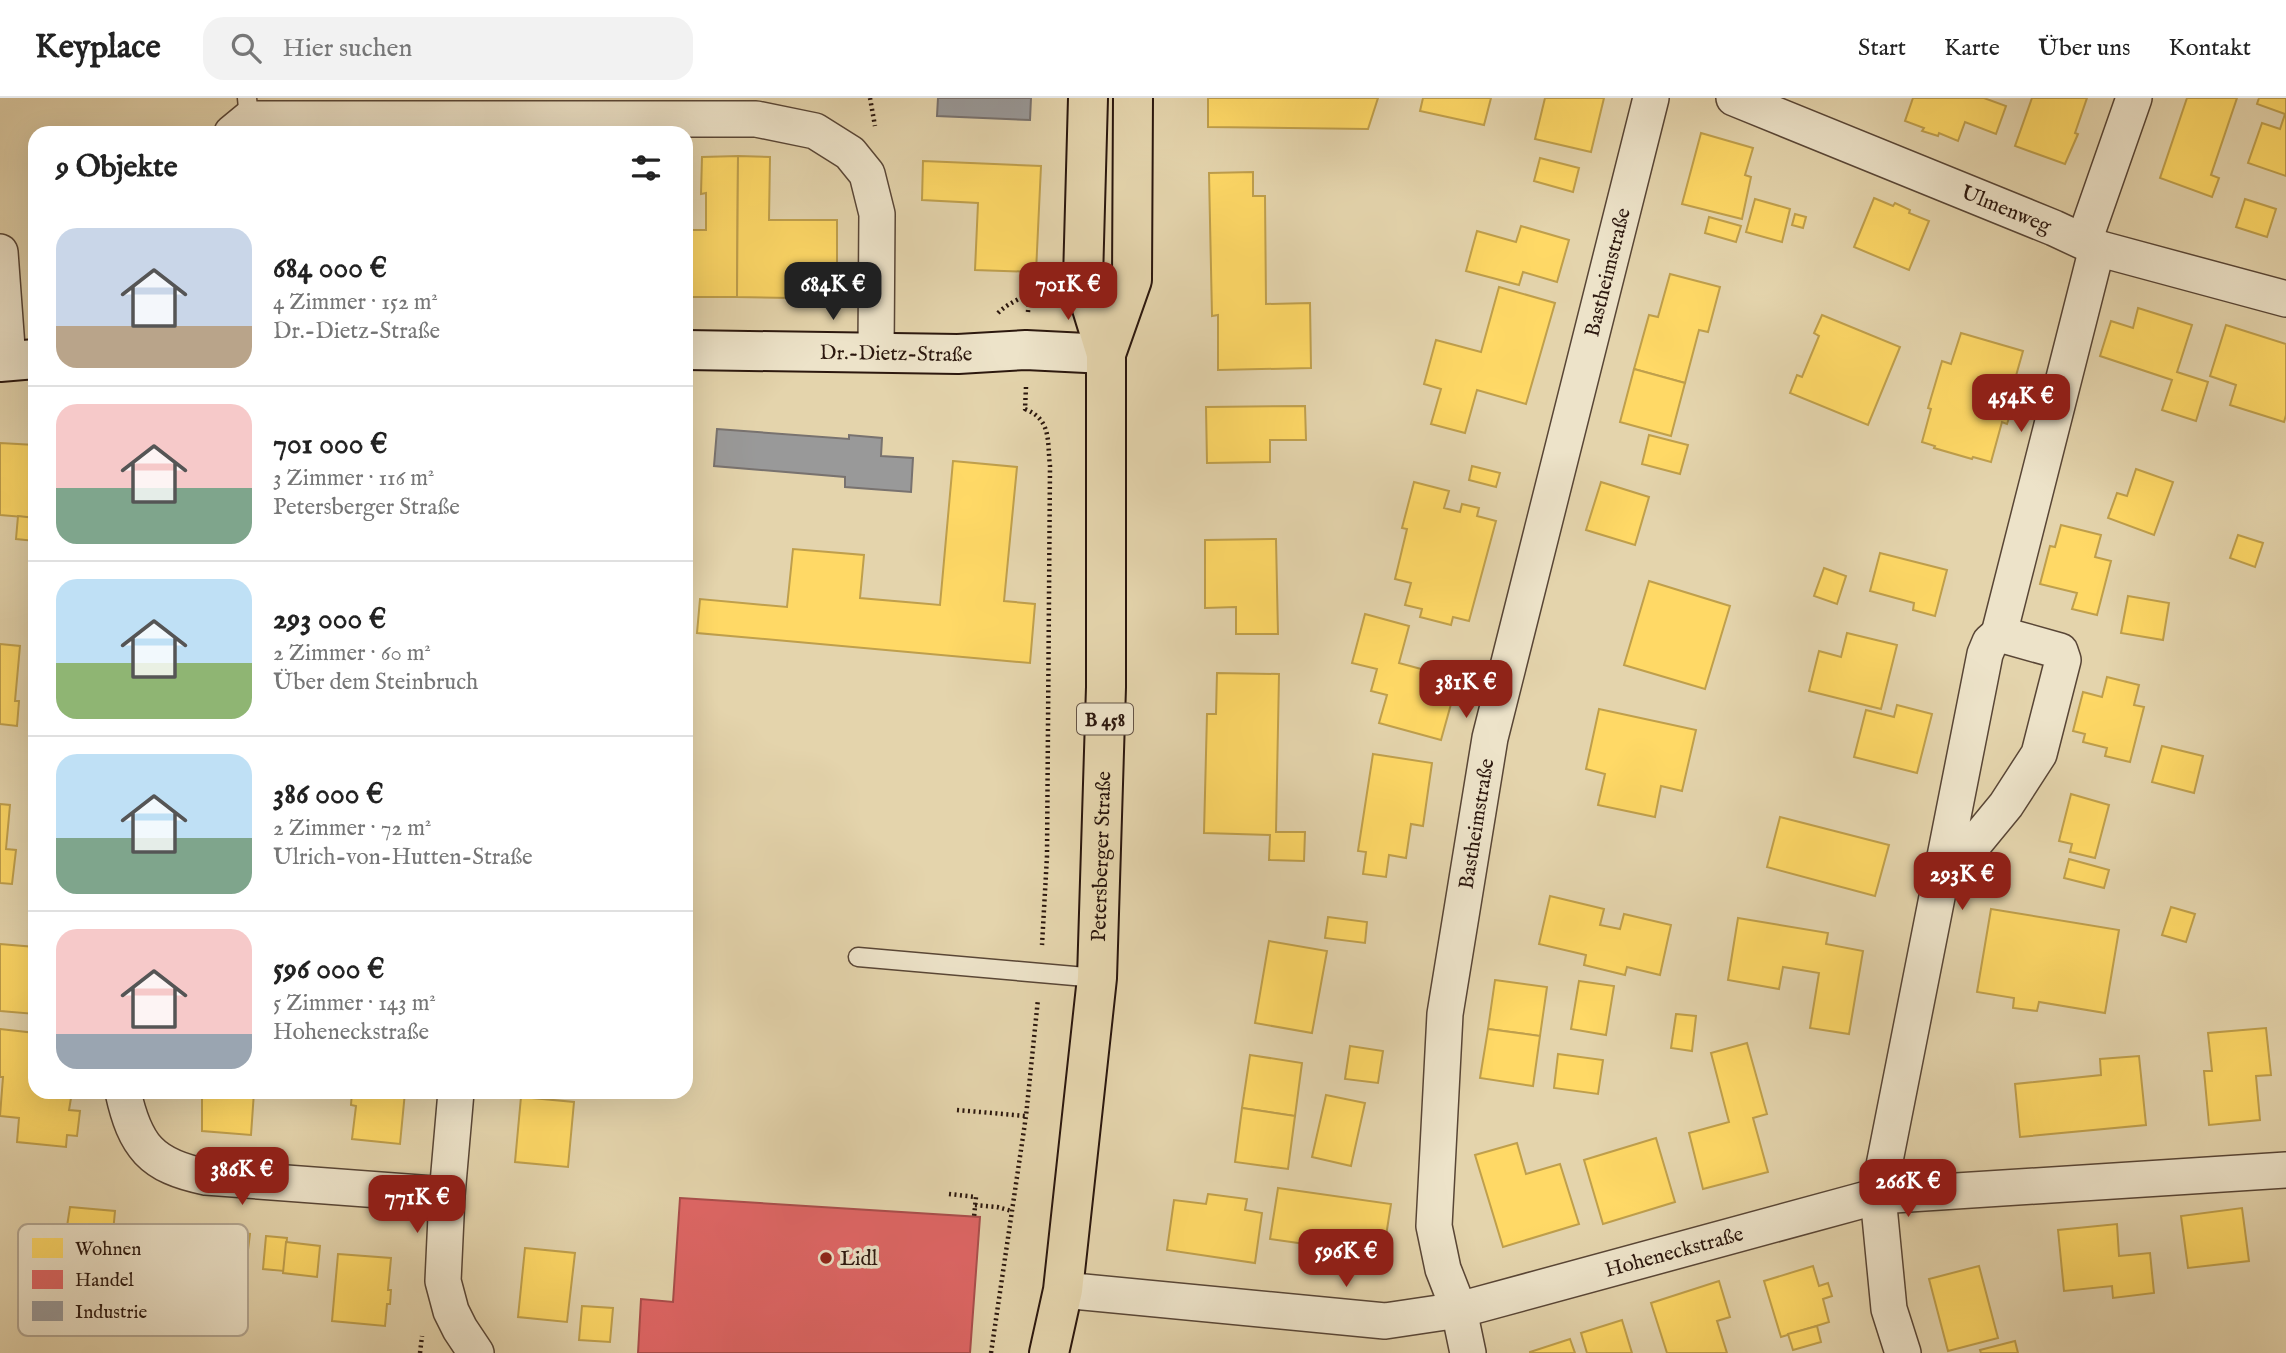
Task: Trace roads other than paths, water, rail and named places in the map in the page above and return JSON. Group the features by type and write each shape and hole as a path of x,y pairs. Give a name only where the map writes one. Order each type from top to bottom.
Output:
{"main road":[{"name":"Petersberger Straße","path":"1049,1353 1063,1290 1097,978 1106,687 1106,354 1083,279 1088,98"},
{"name":"Petersberger Straße","path":"1106,354 1132,280 1133,98"},
{"name":"Dr.-Dietz-Straße","path":"693,350 958,354 1027,350 1106,354"}],"street":[{"name":"Bastheimstraße","path":"1468,1353 1459,1310 1443,1269 1434,1226 1445,1014 1490,738 1651,98"},
{"name":"Ulmenweg","path":"1734,98 2090,244 2286,299"},
{"path":"1903,1353 1889,1309 1878,1196 1985,654 1990,642 1999,634 2090,244 2134,98"},
{"path":"243,117 756,119 815,131 850,153 867,174 877,214 876,352"},
{"path":"0,251 14,361"},
{"path":"1943,861 1969,850 2006,805 2039,754 2063,660 2060,651 2052,647 1999,634"},
{"path":"125,1099 129,1117 143,1144 163,1163 184,1172 206,1177 447,1195"},
{"path":"455,1099 443,1281 451,1311 476,1353"},
{"name":"Hoheneckstraße","path":"1063,1290 1385,1321 1459,1310 1878,1196 2286,1170"}],"lane":[{"path":"858,957 1097,978"}],"place":[{"name":"Lidl","path":"826,1258"}]}
